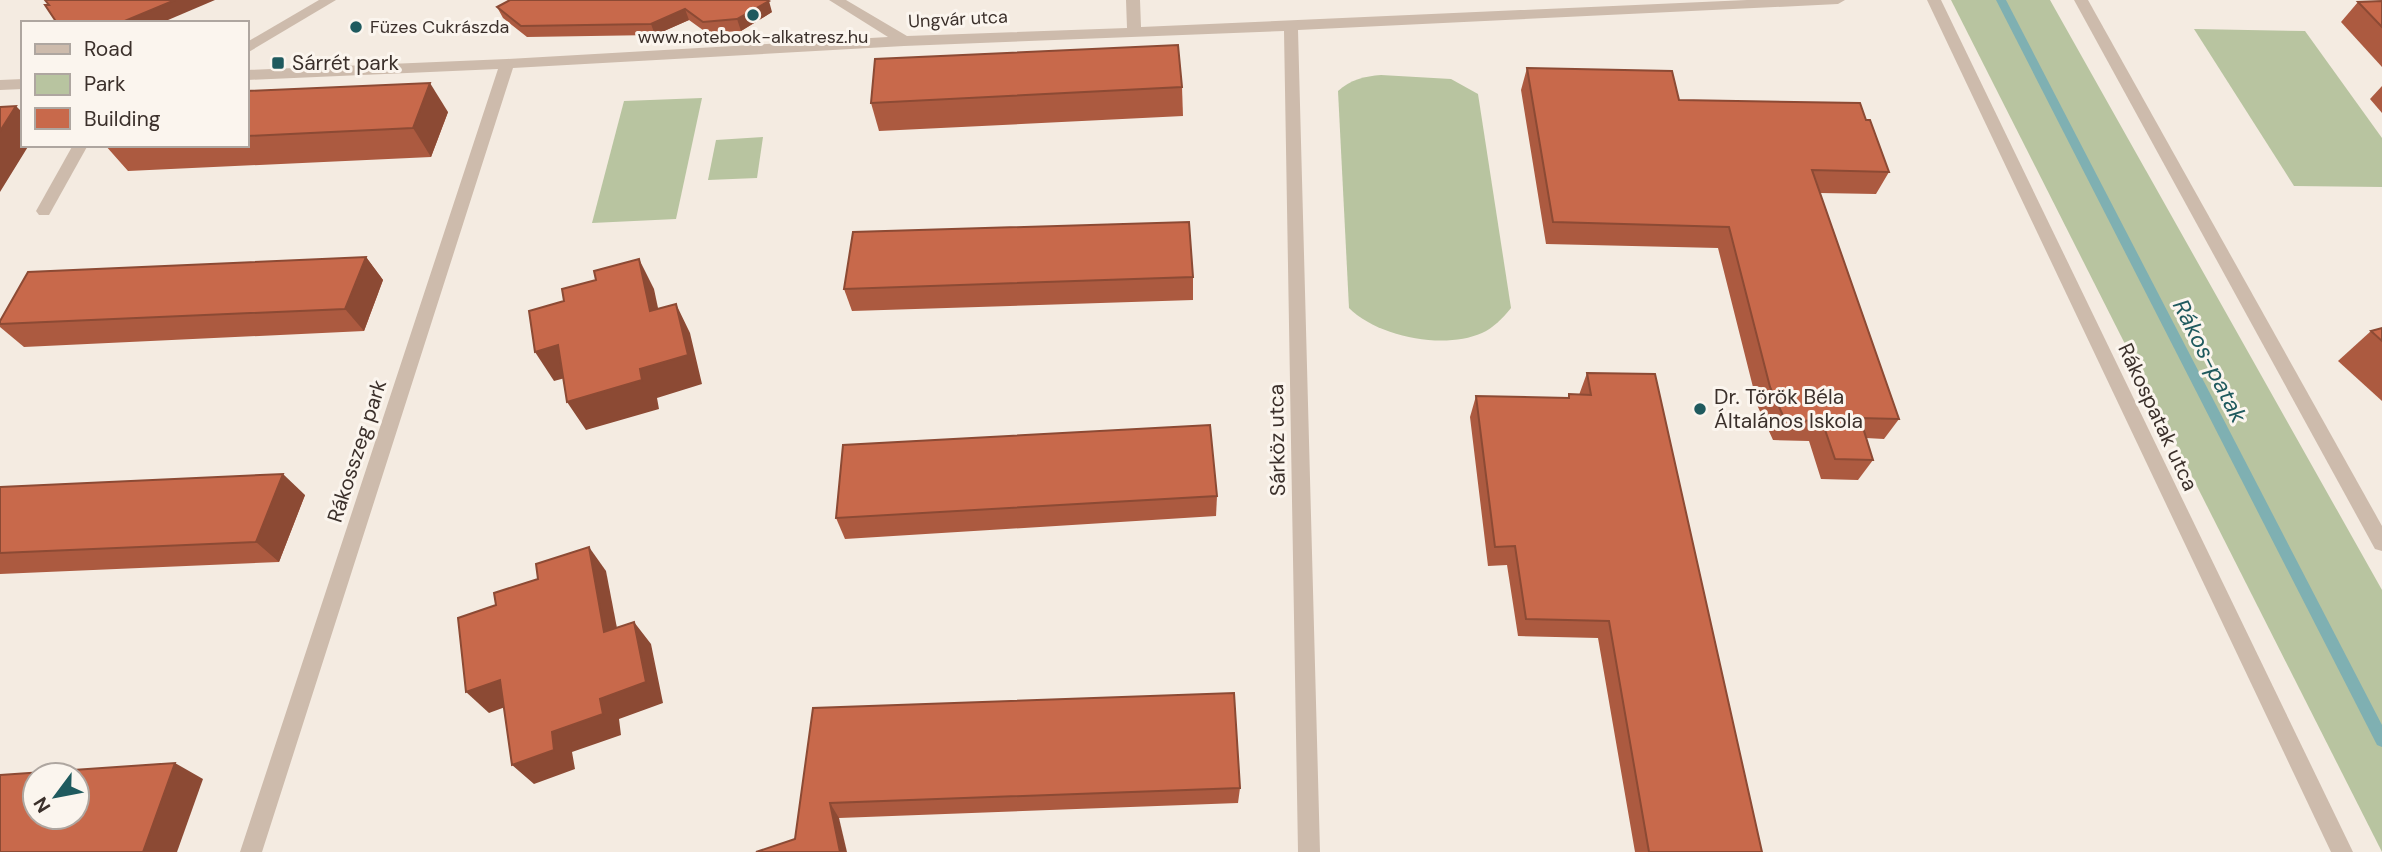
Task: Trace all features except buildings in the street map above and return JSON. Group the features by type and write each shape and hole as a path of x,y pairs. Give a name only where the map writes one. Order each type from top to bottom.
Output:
{"street":[{"path":"248,47 329,0"},
{"path":"836,0 904,41"},
{"path":"1133,0 1134,31"},
{"name":"Ungvár utca","path":"248,75 507,64 904,41 1838,0"},
{"name":"Rákospatak utca","path":"1934,0 2342,852"},
{"path":"2081,0 2382,543"},
{"name":"Sárköz utca","path":"1291,26 1308,852"},
{"name":"Rákosszeg park","path":"251,852 507,64"},
{"path":"0,85 21,84"},
{"path":"44,211 80,147"}],"green space":[{"path":"1951,0 2050,0 2382,590 2382,852"},
{"path":"2194,29 2305,31 2382,138 2382,187 2294,186"},
{"path":"1381,75 1451,79 1478,94 1511,308 1498,322 1482,333 1449,340 1412,338 1377,327 1349,308 1338,91 1358,79"},
{"path":"702,98 676,219 592,223 624,101"},
{"path":"763,137 757,178 708,180 716,140"}],"waterway":[{"name":"Rákos-patak","path":"2001,0 2382,740"}],"place":[{"name":"www.notebook-alkatresz.hu","path":"753,15"},
{"name":"Füzes Cukrászda","path":"356,27"},
{"name":"Sárrét park","path":"278,63"},
{"name":"Dr. Török Béla Általános Iskola","path":"1700,409"}]}
